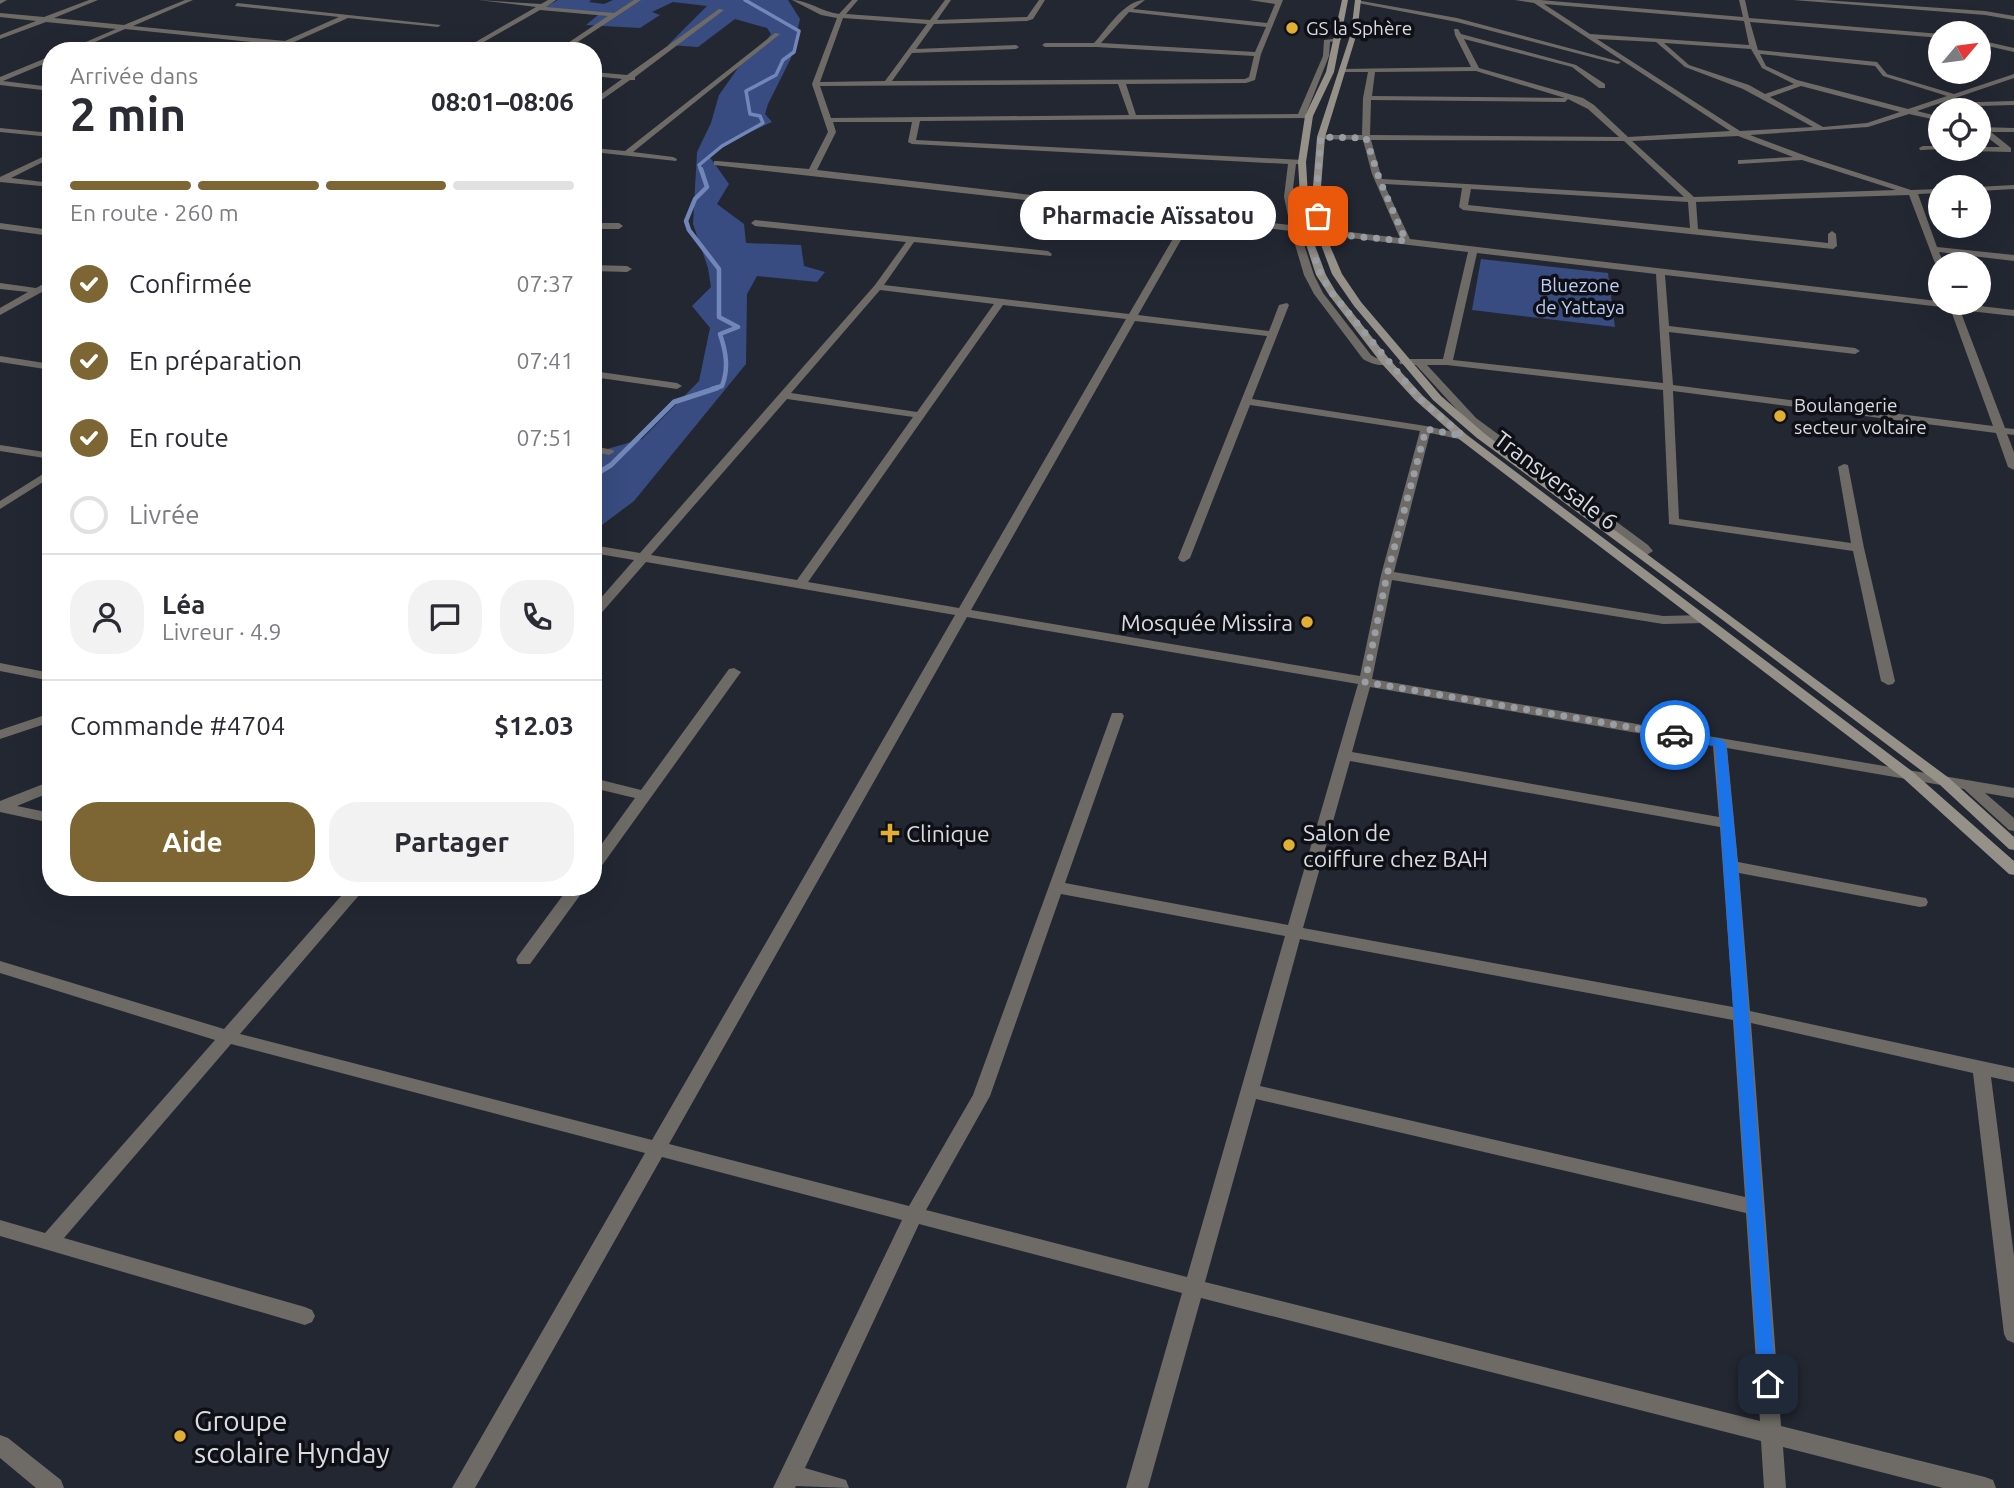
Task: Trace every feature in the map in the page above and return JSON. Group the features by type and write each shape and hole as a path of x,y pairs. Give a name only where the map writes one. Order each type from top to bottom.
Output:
{"main road":[{"name":"Transversale 6","path":"1345,0 1339,39 1305,116 1297,162 1300,231 1332,293 1386,362 1419,398 1463,436 1908,775 2014,870"},
{"name":"Transversale 6","path":"1364,1 1321,137 1316,199 1321,234 1337,274 1357,304 1437,398 1480,436 1944,781 2014,845"}],"street":[{"path":"0,37 96,0"},
{"path":"89,42 190,0"},
{"path":"481,0 616,15"},
{"path":"479,42 552,0"},
{"path":"573,42 638,0"},
{"path":"795,0 823,14 931,22 1027,19 1031,18 1042,0"},
{"path":"813,172 832,132 816,84 841,16 855,0"},
{"path":"887,83 948,0"},
{"path":"1096,45 1127,10 1142,0"},
{"path":"816,84 1246,81 1252,78 1258,54 1279,1 1252,0"},
{"path":"1518,0 1928,35"},
{"path":"1742,0 1756,49 1765,68 1800,84 1928,116"},
{"path":"1796,0 1985,13 2014,18"},
{"path":"1364,1 1457,20 1633,66"},
{"path":"1535,1 1738,133 1806,159 1913,193"},
{"path":"237,5 438,25"},
{"path":"602,98 721,10"},
{"path":"1127,10 1270,25"},
{"path":"0,15 276,42"},
{"path":"288,42 347,16"},
{"path":"1457,20 1453,24 1476,69"},
{"path":"626,154 777,34"},
{"path":"1458,35 1574,66 1602,86"},
{"path":"1585,35 1756,49 1877,64 1885,75 1954,96"},
{"path":"1657,40 1686,66 1746,87 1821,129"},
{"path":"1045,45 1096,45 1258,54"},
{"path":"1992,45 2014,50"},
{"path":"912,51 1016,47"},
{"path":"0,82 42,62"},
{"path":"1343,70 1476,69 1580,100 1692,200 1695,231"},
{"path":"1372,71 1367,98 1366,138 1380,181 1406,241"},
{"path":"602,75 632,78"},
{"path":"1321,137 1624,139 1868,125 1907,110 2012,78"},
{"path":"1121,81 1133,116"},
{"path":"0,82 42,88"},
{"path":"1764,97 1800,84"},
{"path":"1367,98 1580,100"},
{"path":"1924,105 2014,103"},
{"path":"828,120 1305,116"},
{"path":"917,118 912,142 1297,162"},
{"path":"1991,129 2014,130"},
{"path":"0,130 42,134"},
{"path":"1991,136 2008,150 1991,150"},
{"path":"1923,148 1928,148"},
{"path":"602,151 673,159"},
{"path":"1,179 42,159"},
{"path":"1741,162 1806,159"},
{"path":"717,163 813,172 1321,234 1406,241 1928,301"},
{"path":"1,179 42,184"},
{"path":"1380,181 1692,200 1928,192"},
{"path":"1467,186 1462,207 1833,246 1832,234"},
{"path":"1991,188 2014,187"},
{"path":"1913,193 1934,252"},
{"path":"463,1488 1189,218"},
{"path":"755,223 1048,254"},
{"path":"0,226 42,232"},
{"path":"602,226 619,226"},
{"path":"1300,231 1309,275 1319,294 1367,358 1386,362"},
{"path":"602,605 878,287 912,239"},
{"path":"1933,249 2014,258"},
{"path":"1447,362 1473,250"},
{"path":"602,268 627,269"},
{"path":"1660,271 1673,522 1858,548"},
{"path":"0,286 42,292"},
{"path":"878,287 1272,334"},
{"path":"0,312 42,288"},
{"path":"1319,294 1332,293"},
{"path":"800,585 1000,302"},
{"path":"1184,558 1284,305"},
{"path":"1991,310 2014,313"},
{"path":"1958,315 2014,467"},
{"path":"1664,328 1855,351"},
{"path":"0,359 42,366"},
{"path":"1404,362 1447,362 1668,387 2014,432"},
{"path":"1419,362 1472,420 1644,548 1647,551 1642,554"},
{"path":"602,375 677,386"},
{"path":"783,395 919,415"},
{"path":"1246,401 1463,436"},
{"path":"1137,1488 1365,682 1387,575 1426,429"},
{"path":"0,448 42,455"},
{"path":"602,451 609,452"},
{"path":"1844,467 1858,548 1888,681"},
{"path":"0,506 42,478"},
{"path":"602,551 2014,793"},
{"path":"1387,575 1663,620 1704,619"},
{"path":"0,667 42,675"},
{"path":"602,855 734,673"},
{"path":"838,1488 788,1481 914,1215 981,1096 1117,716"},
{"path":"0,734 42,720"},
{"path":"1720,743 1775,1488"},
{"path":"1343,755 1727,823"},
{"path":"602,785 646,796"},
{"path":"1969,786 2014,826"},
{"path":"0,807 42,790"},
{"path":"0,807 42,816"},
{"path":"1731,866 1920,902"},
{"path":"1055,887 1297,930 1741,1015 2014,1075"},
{"path":"50,1241 350,896"},
{"path":"524,960 571,896"},
{"path":"0,967 228,1037 1195,1288 1985,1488"},
{"path":"1981,1068 2014,1334"},
{"path":"1251,1091 1755,1207"},
{"path":"0,1228 305,1316"},
{"path":"0,1445 53,1488"}],"green space":[{"path":"558,0 591,0 589,2 604,4 613,0 788,0 800,19 791,58 765,114 772,122 737,138 709,156 729,184 717,204 744,224 746,243 801,245 804,266 825,272 817,282 757,276 747,294 746,364 634,501 602,525 602,450 642,439 699,381 710,328 692,306 711,287 708,268 693,224 697,152 711,123 719,95 738,68 761,48 771,34 767,28 735,19 698,47 668,45 707,6 673,2 652,12 660,15 640,28 586,25 598,15 541,9"},
{"name":"Bluezone de Yattaya","path":"1481,259 1608,273 1615,327 1472,310"}],"waterway":[{"path":"701,171 699,165 722,146 763,123 760,116 750,114 746,91 776,75 783,60 794,52 799,31 745,0"},
{"path":"701,169 707,187 695,199 686,221 689,230 719,269 719,317 738,327 720,334 725,354 725,373 722,386 712,389"},
{"path":"602,470 611,465 674,402 717,388"}],"way so far":[{"path":"1318,216 1316,199 1321,137 1366,138 1380,181 1406,241 1306,232 1321,275 1332,293 1386,362 1419,398 1463,436 1426,429 1387,575 1365,682 1675,735"}],"place":[{"name":"GS la Sphère","path":"1292,28"},
{"name":"Pharmacie Aïssatou","path":"1318,216"},
{"name":"Boulangerie secteur voltaire","path":"1780,416"},
{"name":"Mosquée Missira","path":"1307,622"},
{"name":"Clinique","path":"890,833"},
{"name":"Salon de coiffure chez BAH","path":"1289,845"},
{"name":"Groupe scolaire Hynday","path":"180,1436"}],"route":[{"path":"1675,735 1720,743 1768,1384"}]}
